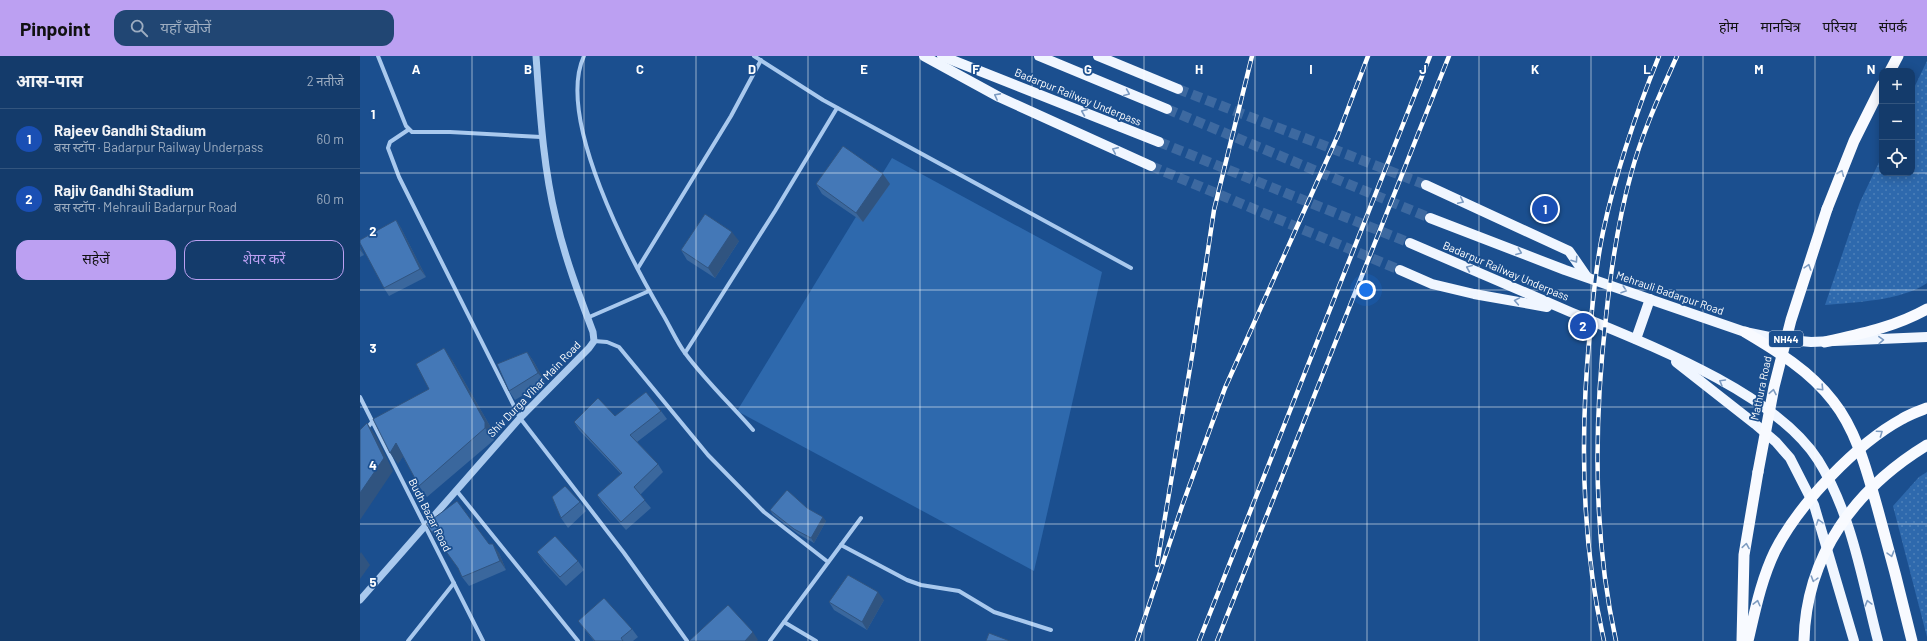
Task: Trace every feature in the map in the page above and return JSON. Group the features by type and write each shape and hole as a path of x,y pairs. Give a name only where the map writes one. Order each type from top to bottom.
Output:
{"highway":[{"path":"1892,68 1898,56"},
{"name":"Mathura Road","path":"1742,641 1744,555 1774,387 1791,320 1827,209 1854,140 1879,91"},
{"path":"1825,342 1889,326 1912,318 1927,309"},
{"path":"1745,332 1774,349 1820,386 1834,402 1849,427 1863,459 1893,560 1912,641"},
{"path":"1748,641 1762,584 1776,550 1813,496 1844,464 1877,435 1902,419 1927,408"},
{"path":"1804,641 1804,620 1818,566 1845,518 1874,486 1906,458 1927,445"}],"main road":[{"path":"924,56 1000,97 1151,166"},
{"name":"Badarpur Railway Underpass","path":"942,56 1160,142"},
{"name":"Badarpur Railway Underpass","path":"1039,56 1167,110"},
{"path":"1098,56 1178,89"},
{"path":"1426,185 1569,251 1587,277"},
{"name":"Badarpur Railway Underpass","path":"1430,218 1587,277"},
{"name":"Badarpur Railway Underpass","path":"1410,243 1569,311"},
{"name":"Badarpur Railway Underpass","path":"1400,270 1432,284 1474,294 1569,311"},
{"name":"Mehrauli Badarpur Road","path":"1587,277 1745,332 1779,339 1825,342 1927,337"},
{"path":"1636,339 1650,299"},
{"path":"1569,311 1636,339 1705,372 1780,418 1799,437 1817,458 1834,488 1848,525 1878,641"},
{"path":"1661,351 1755,424 1776,442 1790,458 1814,505 1854,641"}],"street":[{"path":"378,56 408,130 412,132 450,132 541,137"},
{"name":"Shiv Durga Vihar Main Road","path":"360,600 455,490 520,418 589,348 594,341 593,332 587,318 555,219 541,137 536,56"},
{"path":"584,56 578,73 578,109 584,140 611,214 649,291 685,353 753,430"},
{"path":"754,56 837,108 1132,268"},
{"path":"638,268 731,116 761,60"},
{"path":"685,353 775,211 837,108"},
{"path":"408,130 390,142 388,148 399,177 520,418 624,553 687,641"},
{"path":"587,318 649,291"},
{"path":"594,341 607,342 619,347 714,460 764,512 828,562"},
{"name":"Budh Bazar Road","path":"360,397 483,641"},
{"path":"360,437 372,422"},
{"path":"455,490 578,641"},
{"path":"770,641 862,518"},
{"path":"841,545 907,580 921,585 959,591 994,612 1051,630"},
{"path":"408,641 454,583"},
{"path":"784,622 816,641"}],"shaded area":[{"path":"1927,61 1927,283 1904,294 1878,300 1825,305 1860,202 1879,162 1879,176 1915,176 1915,86"},
{"path":"892,158 1102,272 1034,571 737,411"},
{"path":"1927,472 1927,637 1893,506 1919,477"}],"building":[{"path":"843,146 883,174 856,213 816,184"},
{"path":"705,214 732,232 708,268 681,250"},
{"path":"396,220 420,269 384,288 360,243 360,240"},
{"path":"444,348 485,422 485,428 419,486 396,443 390,453 373,419 429,389 416,364"},
{"path":"527,352 538,373 509,391 497,364"},
{"path":"646,392 661,411 630,435 658,464 634,487 645,500 621,522 597,495 622,473 574,422 598,398 615,416"},
{"path":"367,423 384,458 360,493 360,430"},
{"path":"565,486 580,502 561,518 552,497"},
{"path":"787,490 807,508 823,517 811,538 794,529 770,510"},
{"path":"457,501 489,544 493,544 500,561 462,577 458,568 426,524"},
{"path":"555,536 578,561 560,577 537,552"},
{"path":"848,575 878,592 862,622 829,602"},
{"path":"604,598 632,629 621,638 623,641 595,641 578,621"},
{"path":"728,605 753,632 745,641 689,641"},
{"path":"989,633 1010,641 986,641"}],"tunnel":[{"path":"1178,89 1426,185"},
{"path":"1167,109 1430,218"},
{"path":"1159,142 1410,243"},
{"path":"1151,166 1400,270"}],"railway":[{"path":"1157,565 1193,350 1214,210 1252,56"},
{"path":"1137,641 1182,506 1225,388 1338,135 1368,56"},
{"path":"1199,641 1430,56"},
{"path":"1217,641 1449,56"},
{"path":"1604,641 1596,603 1591,564 1585,486 1585,408 1591,319 1595,281 1608,209 1620,165 1642,99 1659,56"},
{"path":"1616,641 1608,602 1603,561 1598,479 1599,397 1606,317 1610,281 1622,209 1635,159 1658,99 1677,56"}],"place":[{"name":"Rajeev Gandhi Stadium","path":"1545,209"},
{"name":"Rajiv Gandhi Stadium","path":"1583,326"}]}
